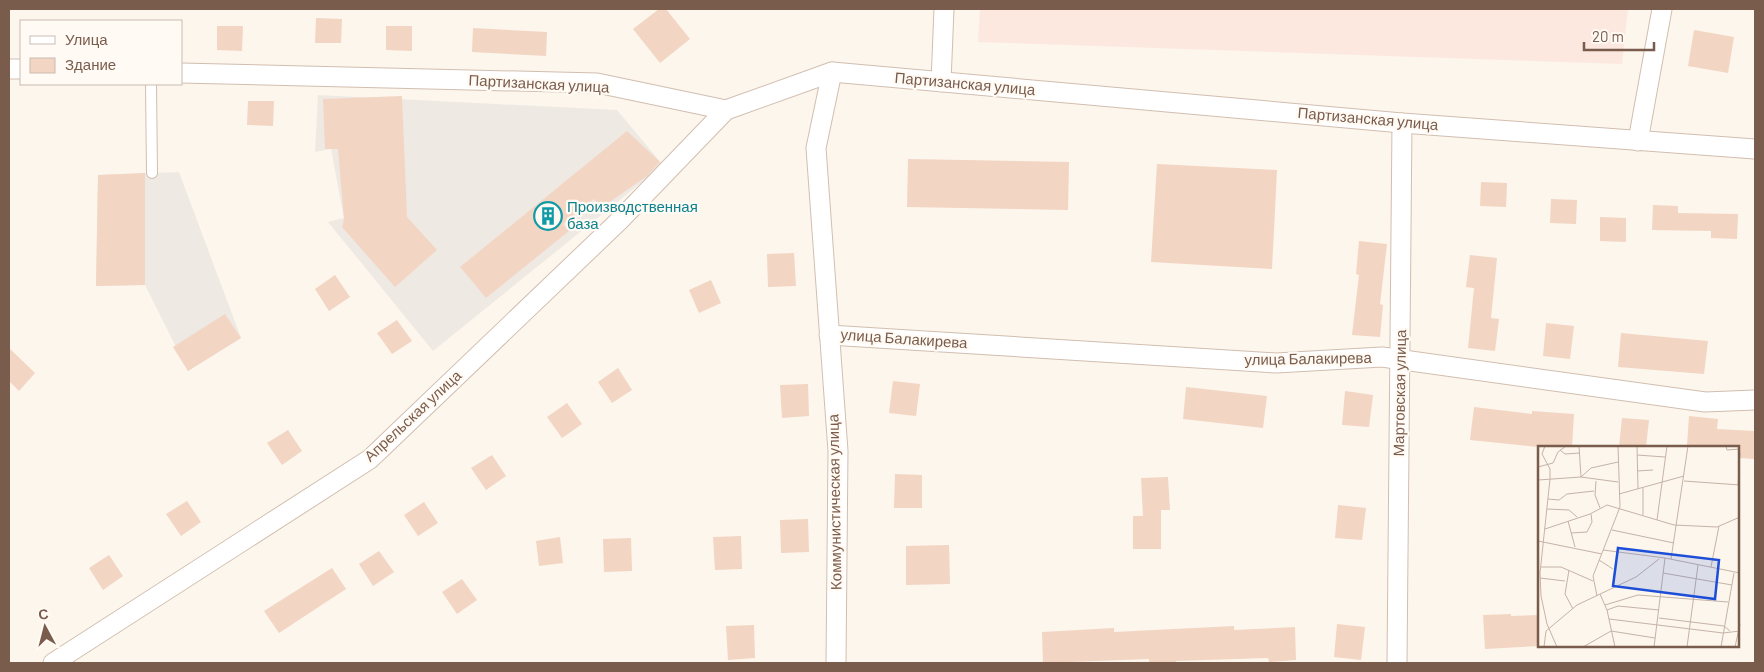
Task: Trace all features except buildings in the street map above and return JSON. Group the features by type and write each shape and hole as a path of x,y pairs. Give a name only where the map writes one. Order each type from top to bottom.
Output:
{"street":[{"path":"941,82 944,9"},
{"path":"1638,141 1662,9"},
{"name":"Партизанская улица","path":"182,73 597,83 726,110 832,72 1402,123 1755,149"},
{"name":"Коммунистическая улица","path":"832,72 816,148 838,452 836,663"},
{"name":"Апрельская улица","path":"53,663 370,459 620,220 726,110"},
{"name":"Мартовская улица","path":"1397,663 1402,123"},
{"name":"улица Балакирева","path":"829,335 1276,363 1382,357 1705,402 1755,400"}],"lane":[{"path":"151,85 152,173"}],"shaded area":[{"path":"980,9 1628,9 1622,64 978,42"},
{"path":"318,95 617,110 663,165 433,351 328,222 344,218 331,149 315,152"},
{"path":"179,172 241,338 188,371 145,285 96,286 98,175"}],"place":[{"name":"Производственная база","path":"548,216"}]}
